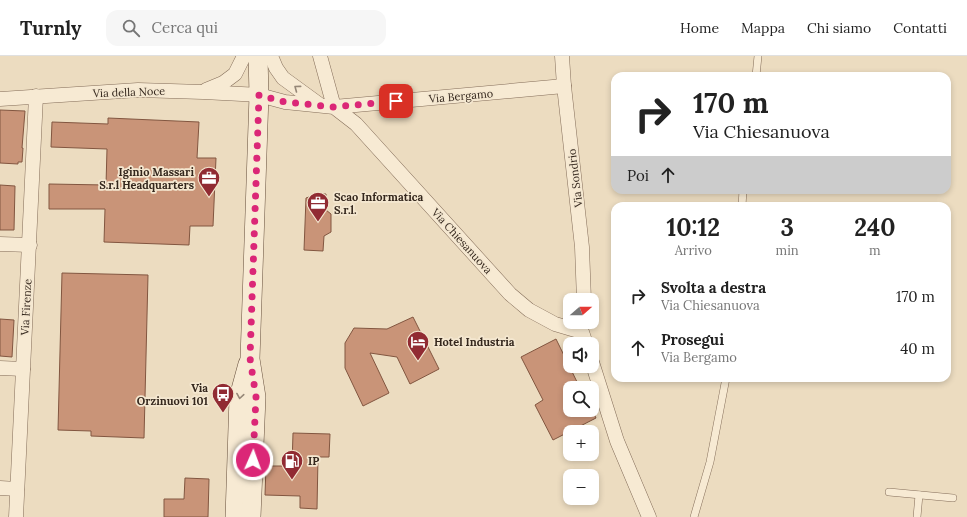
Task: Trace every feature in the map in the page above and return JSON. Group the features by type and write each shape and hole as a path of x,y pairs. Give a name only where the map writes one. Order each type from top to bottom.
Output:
{"main road":[{"path":"251,517 256,397 250,358 259,95 258,56"},
{"path":"235,517 239,396 250,358"}],"street":[{"path":"203,92 223,83 235,74 244,56"},
{"path":"271,56 276,68 283,78 320,105"},
{"path":"320,56 334,107"},
{"name":"Via Sondrio","path":"562,56 564,86 580,219 584,293"},
{"name":"Via Bergamo","path":"334,107 564,86"},
{"name":"Via della Noce","path":"0,99 138,90 259,95"},
{"name":"Via Chiesanuova","path":"259,95 285,102 334,107 356,124 510,294 529,310 555,324 584,333"},
{"name":"Via Firenze","path":"16,517 36,96"},
{"path":"0,244 30,245"},
{"path":"0,368 23,369"},
{"path":"595,373 617,441 649,517"},
{"path":"0,488 17,489"}],"lane":[{"path":"756,72 758,56"},
{"path":"694,517 710,462 725,382"},
{"path":"889,492 953,498"},
{"path":"917,517 919,495"}],"building":[{"path":"0,110 25,111 22,162 18,162 18,164 0,163"},
{"path":"108,118 199,122 197,158 216,158 213,226 190,226 189,245 104,242 105,209 49,209 49,184 106,185 107,149 51,147 52,122 108,124"},
{"path":"0,185 15,186 14,230 0,230"},
{"name":"Scao Informatica S.r.l.","path":"318,194 326,194 326,210 331,214 331,232 324,236 323,251 304,250 306,198"},
{"path":"62,273 148,275 144,438 91,436 91,431 58,430"},
{"name":"Hotel Industria","path":"413,317 439,369 410,384 397,357 370,353 389,393 363,406 345,368 345,343 354,328 387,329"},
{"path":"0,319 14,320 12,357 0,356"},
{"path":"556,339 563,353 563,373 573,373 577,381 563,381 563,417 596,418 582,425 563,425 563,435 553,440 535,405 543,400 521,357"},
{"path":"293,433 330,434 329,457 318,457 317,509 300,508 300,496 265,495 266,466 292,466"},
{"path":"185,478 209,479 208,517 164,517 164,499 184,499"}],"place":[{"name":"Iginio Massari S.r.l Headquarters","path":"209,198"},
{"name":"Scao Informatica S.r.l.","path":"318,222"},
{"name":"Hotel Industria","path":"418,362"},
{"name":"Via Orzinuovi 101","path":"223,414"},
{"name":"IP","path":"292,480"}],"route":[{"path":"253,460 256,397 250,358 259,95 285,102 334,107 396,101"}]}
